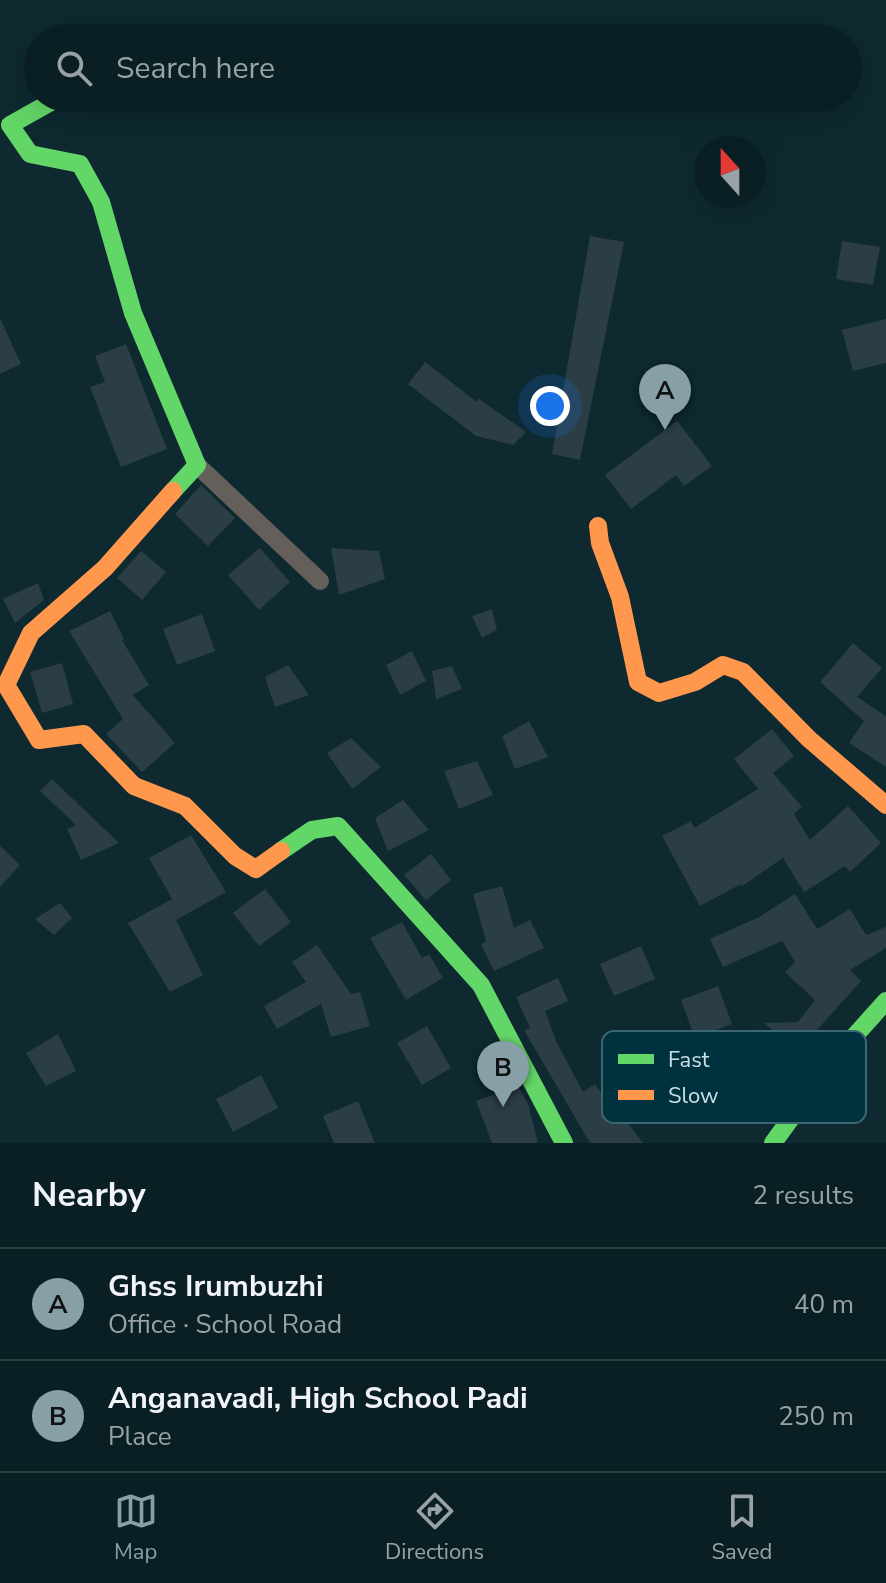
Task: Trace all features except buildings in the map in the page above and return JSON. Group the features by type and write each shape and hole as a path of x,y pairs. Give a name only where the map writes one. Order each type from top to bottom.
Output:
{"street":[{"path":"33,112 10,125 30,154 80,164 101,202 133,313 197,465 320,581"},
{"path":"197,465 105,568 31,633 6,685 39,740 49,741 73,732 84,734 134,786 185,806 235,856 256,869 312,830 338,826 481,985 554,1118 564,1143"},
{"path":"598,526 600,543 620,597 638,682 659,693 695,682 723,665 743,672 809,739 886,805"},
{"path":"859,1031 886,1001"},
{"path":"773,1143 788,1123"}],"traffic: fast":[{"path":"33,112 10,125 30,154 80,164 101,202 133,313 197,465 173,491"},
{"path":"281,851 312,830 338,826 481,985 564,1143"},
{"path":"859,1031 886,1001"},
{"path":"773,1143 788,1123"}],"traffic: slow":[{"path":"173,491 105,568 31,633 6,685 39,740 84,734 134,786 185,806 235,856 256,869 281,851"},
{"path":"598,526 600,543 620,597 638,682 659,693 695,682 723,665 743,672 809,739 886,805"}],"place":[{"name":"Ghss Irumbuzhi","path":"665,430"},
{"name":"Anganavadi, High School Padi","path":"503,1107"}]}
